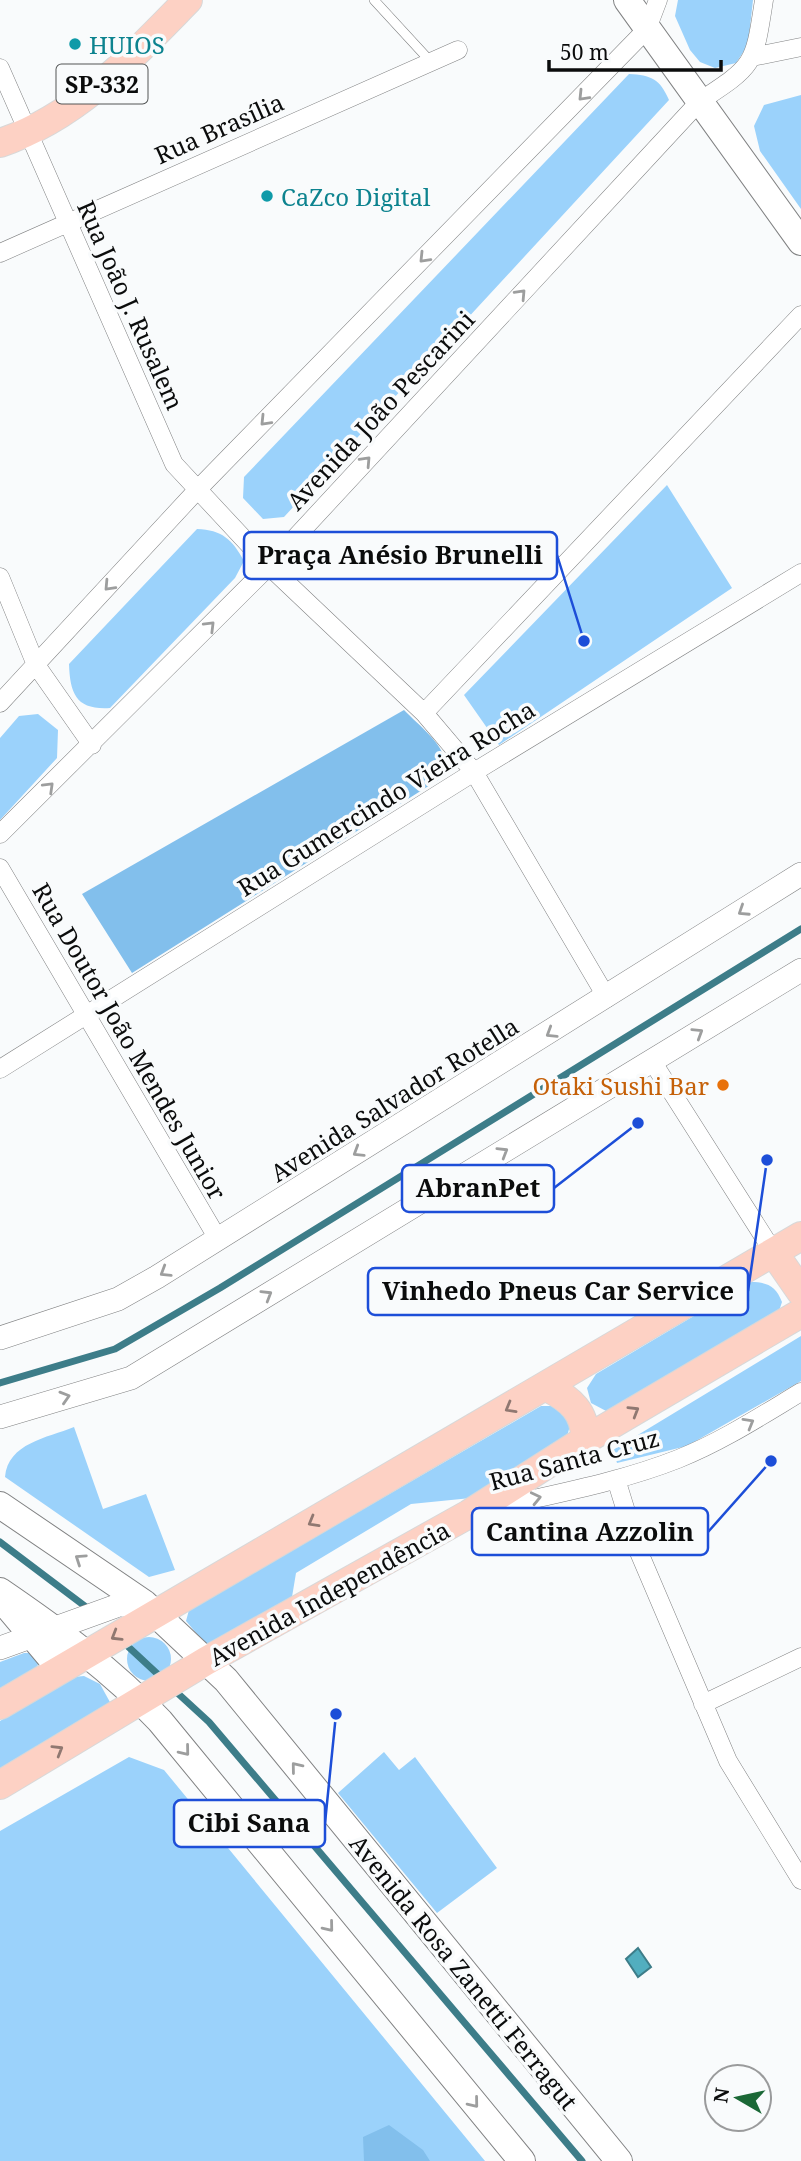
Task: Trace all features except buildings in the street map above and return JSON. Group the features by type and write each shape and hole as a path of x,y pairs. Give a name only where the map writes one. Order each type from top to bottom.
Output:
{"main road":[{"name":"SP-332","path":"0,143 30,134 93,92 187,0"},
{"path":"627,0 801,242"},
{"path":"0,1705 87,1653 150,1607 547,1387 801,1236"},
{"path":"774,1253 801,1292"},
{"name":"Avenida Independência","path":"0,1785 206,1661 469,1514 585,1440 801,1313"},
{"path":"547,1387 572,1401 585,1429 585,1440"},
{"name":"Avenida Rosa Zanetti Ferragut","path":"0,1505 150,1607 226,1680 619,2161"},
{"path":"0,1591 43,1632 60,1669"},
{"path":"0,1598 43,1632 87,1653 140,1700 522,2161"}],"street":[{"path":"0,703 199,488 647,29 658,0"},
{"path":"752,57 758,42 764,0"},
{"path":"752,57 801,47"},
{"name":"Rua Brasília","path":"0,253 458,50"},
{"name":"Avenida João Pescarini","path":"0,834 92,746 269,566 700,101 741,74 752,57"},
{"name":"Rua João J. Rusalem","path":"0,68 174,464 269,566 424,713 474,772 607,998"},
{"path":"424,713 801,315"},
{"name":"Rua Gumercindo Vieira Rocha","path":"0,1069 474,772 801,573"},
{"path":"0,577 36,665 92,746"},
{"name":"Rua Doutor João Mendes Junior","path":"0,868 218,1239"},
{"name":"Avenida Salvador Rotella","path":"0,1338 118,1299 607,998 801,874"},
{"path":"0,1417 131,1378 801,970"},
{"path":"652,1061 774,1253"},
{"name":"Rua Santa Cruz","path":"469,1514 617,1479 679,1459 742,1428 801,1392"},
{"path":"617,1479 638,1550 728,1762 801,1880"},
{"path":"0,1648 119,1605 150,1607"},
{"path":"703,1704 801,1657"}],"lane":[{"path":"374,0 431,62"}],"shaded area":[{"path":"678,0 753,0 748,45 736,63 715,68 700,62 690,50 675,16"},
{"path":"629,74 654,80 662,87 669,100 284,517 263,519 243,498 244,477"},
{"path":"801,95 801,209 760,151 754,126 764,105"},
{"path":"667,485 732,588 499,745 464,695"},
{"path":"197,529 220,534 235,547 244,561 235,578 110,708 83,703 71,684 69,664"},
{"path":"404,710 439,747 444,756 446,775 132,973 82,894"},
{"path":"38,714 58,730 57,758 0,820 0,738 19,716"},
{"path":"751,1282 766,1284 774,1289 782,1302 779,1311 608,1412 591,1403 587,1388 596,1374"},
{"path":"801,1336 801,1381 687,1446 617,1463 613,1450"},
{"path":"541,1406 555,1406 571,1422 566,1440 471,1498 411,1504 296,1573 291,1603 208,1647 186,1621 189,1610"},
{"path":"74,1427 103,1509 146,1494 175,1570 149,1577 5,1477 13,1456 21,1449"},
{"path":"149,1637 164,1644 171,1659 164,1674 149,1681 134,1674 127,1659 134,1644"},
{"path":"24,1653 36,1653 39,1659 36,1673 0,1697 0,1662"},
{"path":"84,1676 100,1684 111,1704 0,1775 0,1721 74,1677"},
{"path":"384,1752 399,1770 415,1757 497,1868 437,1913 338,1793"},
{"path":"129,1757 164,1770 485,2161 0,2161 0,1831"},
{"path":"638,1948 651,1967 638,1977 626,1959"},
{"path":"389,2125 423,2150 430,2161 364,2161 363,2137"}],"waterway":[{"path":"0,1383 115,1349 220,1288 801,929"},
{"path":"0,1542 90,1610"},
{"path":"121,1640 164,1680"},
{"path":"172,1688 209,1722 582,2161"}],"place":[{"name":"HUIOS","path":"75,44"},
{"name":"CaZco Digital","path":"267,196"},
{"name":"Praça Anésio Brunelli","path":"584,641"},
{"name":"Otaki Sushi Bar","path":"723,1085"},
{"name":"AbranPet","path":"638,1123"},
{"name":"Vinhedo Pneus Car Service","path":"767,1160"},
{"name":"Cantina Azzolin","path":"771,1461"},
{"name":"Cibi Sana","path":"336,1714"}]}
